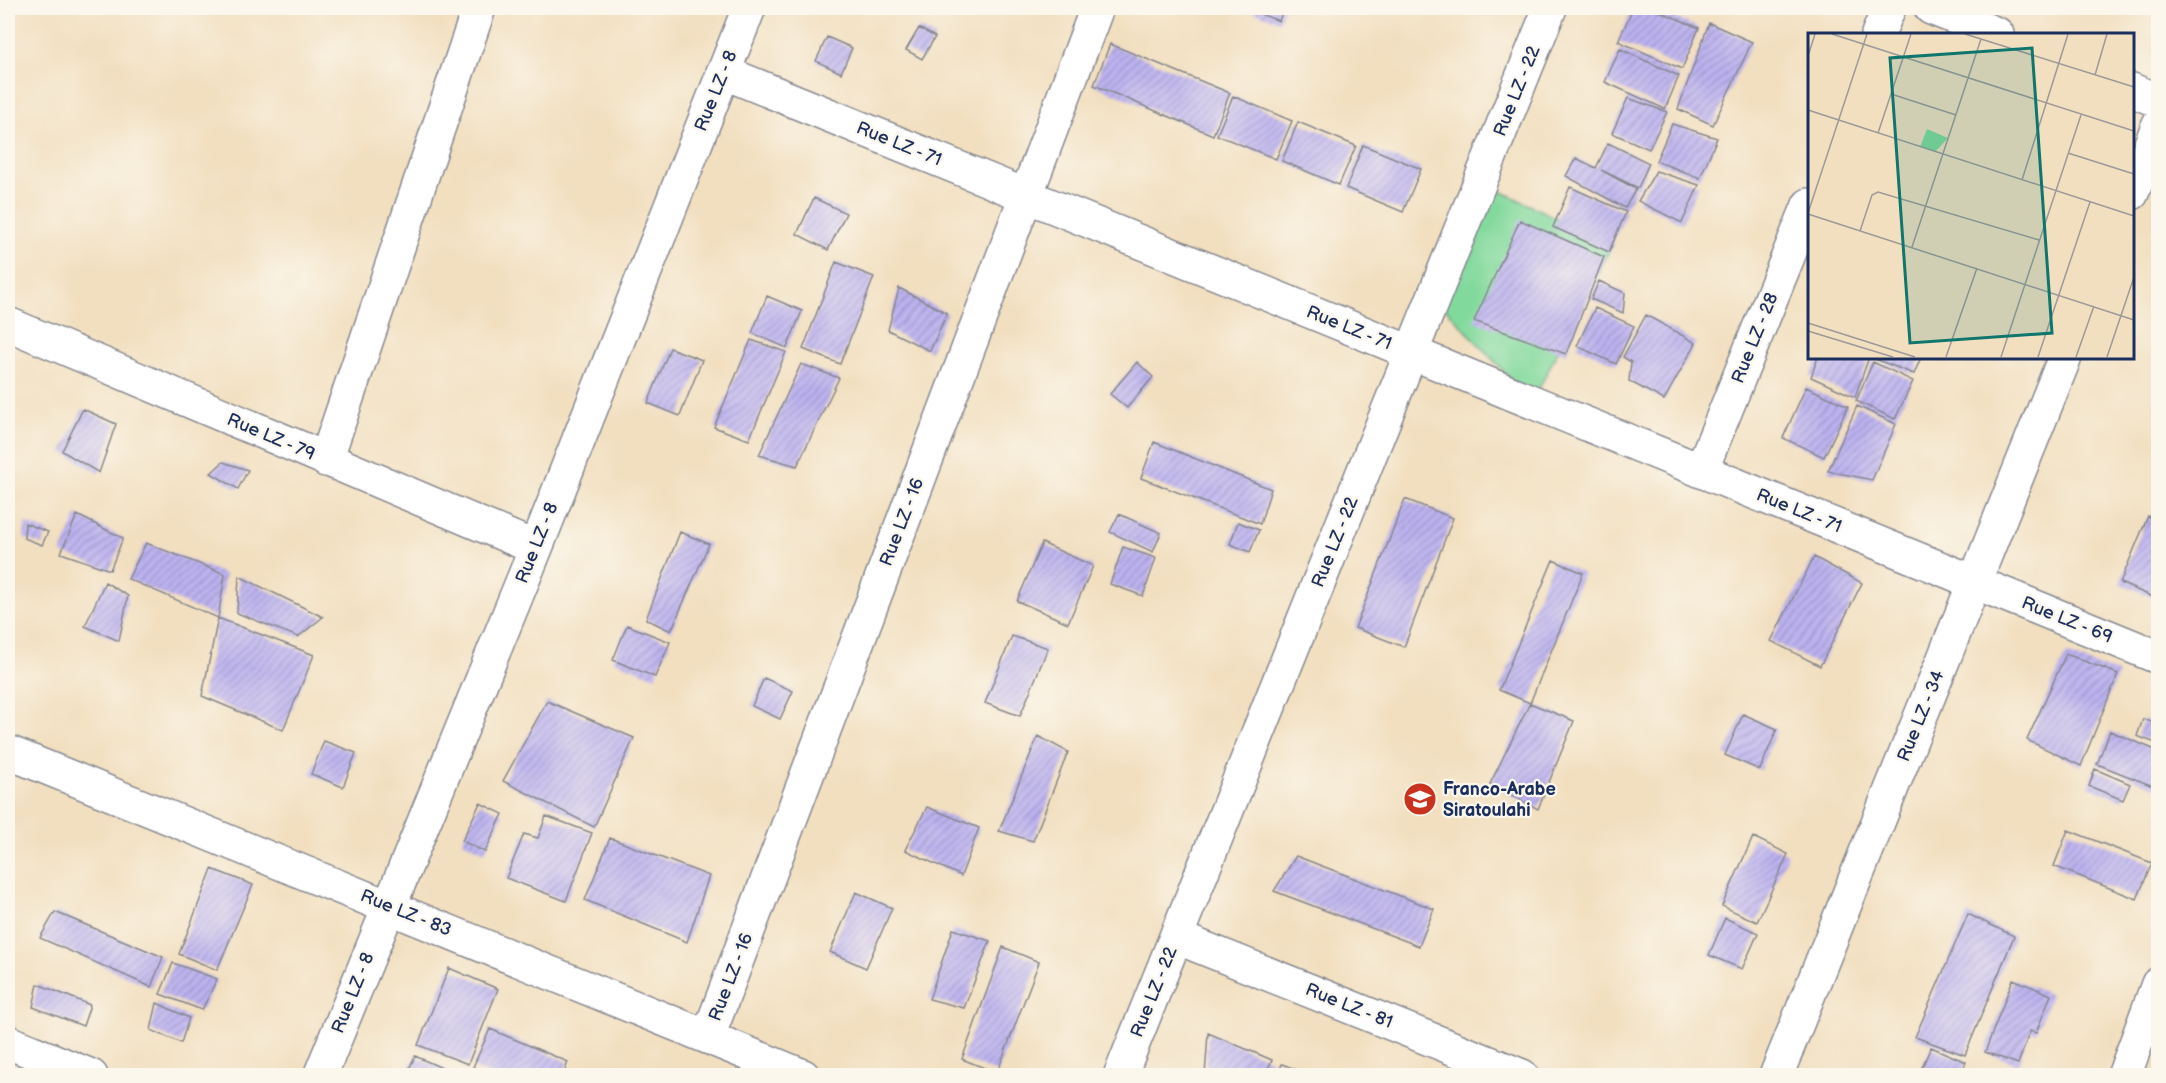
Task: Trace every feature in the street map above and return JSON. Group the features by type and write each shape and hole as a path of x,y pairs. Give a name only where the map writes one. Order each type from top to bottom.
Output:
{"street":[{"path":"326,460 479,8"},
{"name":"Rue LZ - 8","path":"320,1076 388,905 536,548 748,8"},
{"name":"Rue LZ - 16","path":"708,1036 1097,8"},
{"name":"Rue LZ - 22","path":"1120,1076 1550,8"},
{"path":"1878,33 1889,8"},
{"path":"1931,8 1994,33"},
{"name":"Rue LZ - 71","path":"723,72 1975,582"},
{"path":"2133,90 2158,101"},
{"path":"2133,190 2158,126"},
{"name":"Rue LZ - 28","path":"1701,471 1808,207"},
{"name":"Rue LZ - 79","path":"8,324 536,548"},
{"name":"Rue LZ - 34","path":"1776,1076 2066,358"},
{"name":"Rue LZ - 69","path":"1975,582 2158,657"},
{"name":"Rue LZ - 83","path":"8,752 803,1076"},
{"name":"Rue LZ - 81","path":"1176,937 1522,1076"},
{"path":"2124,1076 2158,990"},
{"path":"8,1042 91,1076"}],"green space":[{"path":"1480,181 1612,245 1532,402 1434,296"}],"building":[{"path":"1244,8 1284,8 1279,21"},
{"path":"1633,8 1652,8 1699,28 1682,69 1618,41"},
{"path":"1709,23 1752,42 1713,125 1678,109"},
{"path":"919,28 935,37 922,59 906,50"},
{"path":"827,37 852,48 841,73 816,61"},
{"path":"1110,44 1230,93 1213,135 1094,85"},
{"path":"1620,49 1679,76 1665,109 1605,82"},
{"path":"1233,96 1292,121 1276,159 1217,135"},
{"path":"1628,98 1667,112 1649,149 1612,133"},
{"path":"1298,122 1356,146 1339,185 1282,161"},
{"path":"1672,124 1717,138 1700,178 1656,161"},
{"path":"1608,143 1649,163 1638,188 1601,170 1636,189 1625,208 1566,176 1576,158 1596,168"},
{"path":"1363,145 1421,169 1403,212 1346,188"},
{"path":"1656,171 1699,185 1682,223 1638,201"},
{"path":"1570,187 1626,212 1609,252 1553,227"},
{"path":"814,198 846,213 828,250 797,234"},
{"path":"1520,220 1604,257 1566,354 1474,321"},
{"path":"836,262 874,277 840,364 803,349"},
{"path":"1599,281 1625,293 1623,313 1591,299"},
{"path":"899,288 947,313 930,351 888,330"},
{"path":"767,296 802,311 787,348 752,333"},
{"path":"1595,308 1634,326 1616,364 1577,346"},
{"path":"1646,315 1696,343 1664,400 1629,381 1631,362 1623,357"},
{"path":"751,340 786,352 749,440 714,427"},
{"path":"670,348 702,360 680,416 648,403"},
{"path":"1818,358 1869,358 1855,397 1811,377"},
{"path":"1876,358 1921,358 1914,374"},
{"path":"1137,362 1153,377 1127,408 1110,394"},
{"path":"1873,362 1913,381 1895,419 1856,401"},
{"path":"801,364 839,378 797,466 759,455"},
{"path":"1806,387 1848,406 1824,457 1783,438"},
{"path":"1857,406 1896,424 1872,480 1828,471"},
{"path":"83,409 116,424 99,473 62,451"},
{"path":"1154,442 1271,489 1260,524 1141,478"},
{"path":"223,462 248,470 238,489 211,473"},
{"path":"1405,499 1453,518 1404,647 1355,628"},
{"path":"1119,514 1161,533 1153,552 1110,532"},
{"path":"77,515 123,538 110,570 61,553"},
{"path":"2148,516 2158,520 2158,599 2120,583"},
{"path":"1238,522 1259,530 1250,552 1230,544"},
{"path":"25,523 48,532 42,545 24,538"},
{"path":"680,532 709,544 671,631 646,619"},
{"path":"146,543 225,574 218,618 128,579"},
{"path":"1042,543 1093,566 1068,623 1017,601"},
{"path":"1123,547 1156,558 1143,596 1110,584"},
{"path":"1814,557 1862,583 1820,666 1771,641"},
{"path":"1553,560 1583,573 1530,703 1499,690"},
{"path":"239,576 323,617 298,637 237,613"},
{"path":"105,582 128,596 119,641 85,626"},
{"path":"218,618 314,655 283,730 202,696"},
{"path":"627,625 670,642 655,677 613,660"},
{"path":"1012,636 1048,648 1020,716 985,703"},
{"path":"2066,654 2118,674 2081,766 2027,740"},
{"path":"764,678 793,691 780,719 752,706"},
{"path":"547,701 634,738 594,827 503,781"},
{"path":"1530,703 1574,721 1538,809 1490,784"},
{"path":"1743,714 1777,729 1760,770 1725,755"},
{"path":"2143,719 2158,724 2158,744 2137,736"},
{"path":"2110,731 2158,751 2158,788 2097,764"},
{"path":"1038,736 1068,752 1033,841 999,831"},
{"path":"324,741 356,753 343,787 311,774"},
{"path":"2095,769 2130,784 2123,800 2089,786"},
{"path":"480,803 503,814 485,852 462,841"},
{"path":"927,807 979,828 961,876 905,850"},
{"path":"546,816 592,833 566,901 506,878 524,834 538,838"},
{"path":"2068,830 2152,863 2137,899 2054,866"},
{"path":"1753,837 1788,854 1757,922 1722,906"},
{"path":"610,838 709,876 687,942 585,900"},
{"path":"1296,856 1434,909 1419,946 1274,891"},
{"path":"212,869 253,885 217,970 179,954"},
{"path":"856,892 892,908 866,968 830,952"},
{"path":"55,912 163,957 151,987 40,938"},
{"path":"1968,914 2014,936 1965,1055 1915,1037"},
{"path":"1725,918 1758,933 1742,969 1709,955"},
{"path":"953,929 990,941 964,1008 929,999"},
{"path":"1003,947 1039,962 997,1073 962,1059"},
{"path":"173,963 217,979 202,1010 160,994"},
{"path":"449,968 498,989 468,1064 418,1045"},
{"path":"2013,979 2051,995 2036,1033 2030,1031 2018,1064 1985,1052"},
{"path":"38,984 90,1005 83,1026 33,1007"},
{"path":"157,1003 189,1018 181,1043 151,1030"},
{"path":"490,1029 568,1062 563,1076 493,1076 473,1067"},
{"path":"1208,1033 1272,1060 1265,1076 1205,1076"},
{"path":"1931,1047 1966,1062 1961,1076 1918,1076"},
{"path":"415,1056 460,1076 406,1076"},
{"path":"1282,1064 1311,1075 1311,1076 1277,1076"}],"place":[{"name":"Franco-Arabe Siratoulahi","path":"1420,799"}]}
